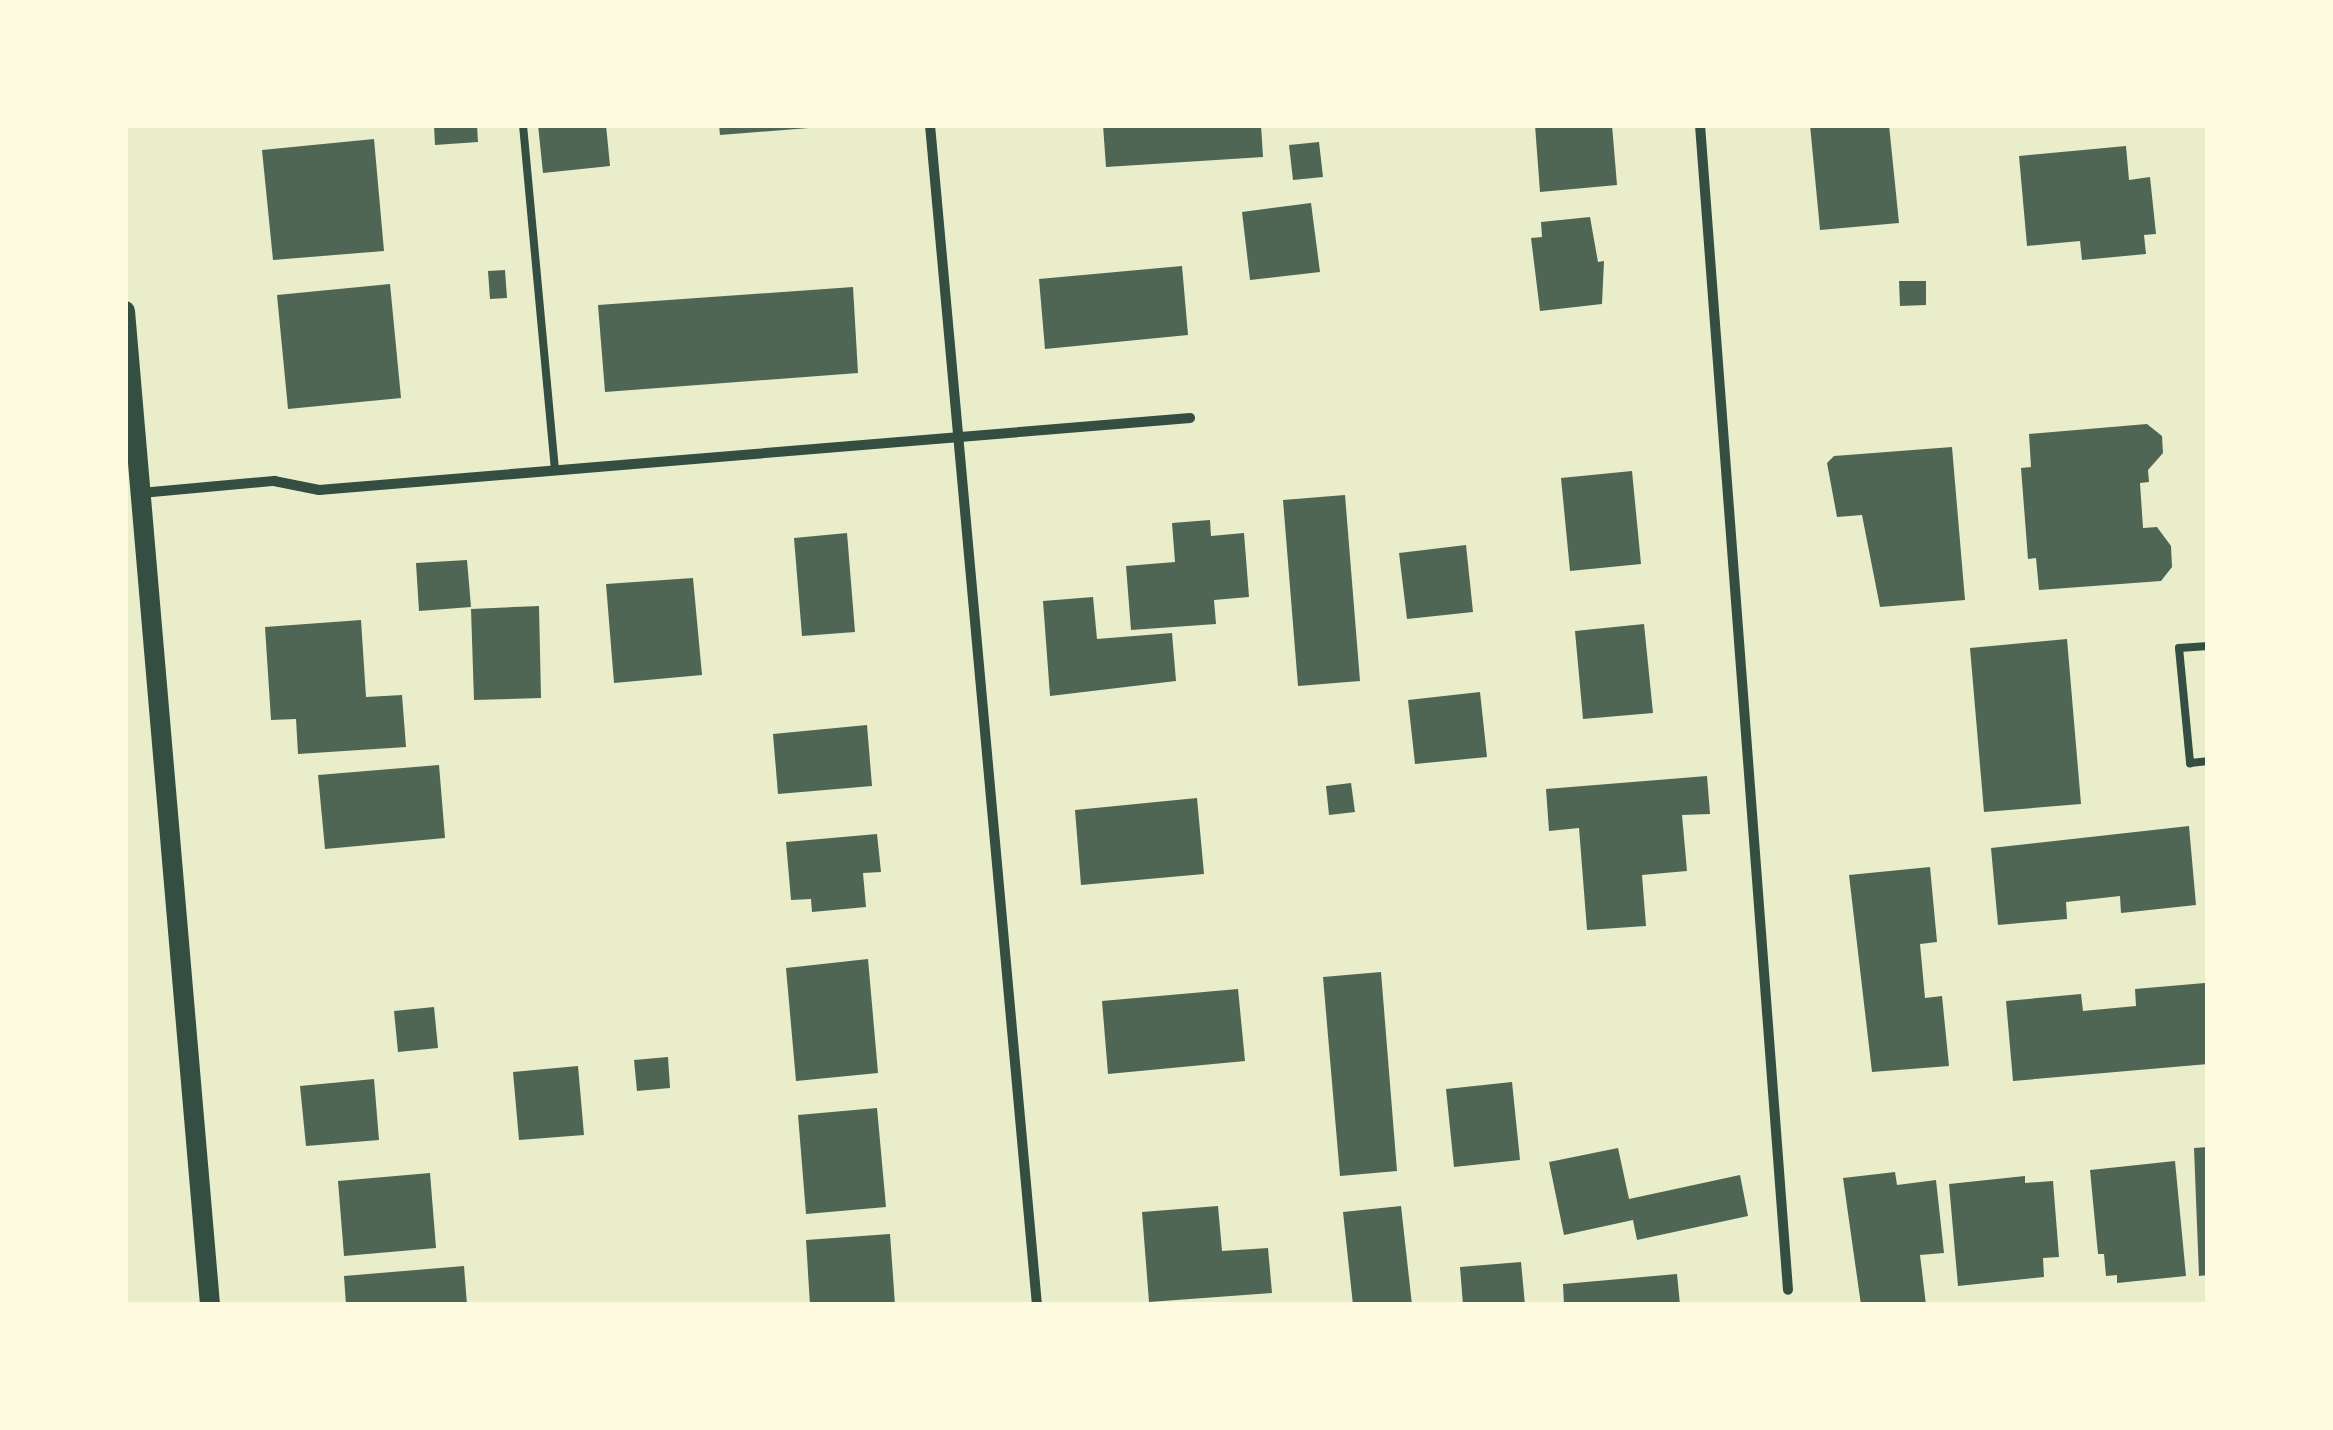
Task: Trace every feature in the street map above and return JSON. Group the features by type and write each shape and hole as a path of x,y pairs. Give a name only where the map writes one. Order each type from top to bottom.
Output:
{"main road":[{"path":"125,311 210,1305"}],"street":[{"path":"930,125 1037,1305"},
{"path":"1700,125 1788,1290"},
{"path":"140,492 274,481 319,490 1190,418"}],"lane":[{"path":"523,125 556,471"},
{"path":"2208,646 2179,648 2190,763 2208,761"}],"building":[{"path":"434,125 477,125 478,142 435,145"},
{"path":"538,125 606,125 610,166 543,173"},
{"path":"719,125 808,125 809,128 720,135"},
{"path":"1103,125 1261,125 1263,157 1106,167"},
{"path":"1535,125 1612,125 1617,185 1540,192"},
{"path":"1810,125 1889,125 1899,223 1820,230"},
{"path":"374,139 384,251 273,260 262,150"},
{"path":"1319,142 1323,177 1293,180 1289,145"},
{"path":"2126,146 2129,180 2150,177 2156,234 2144,235 2146,254 2082,260 2080,241 2027,246 2019,156"},
{"path":"1311,203 1320,272 1250,280 1242,212"},
{"path":"1590,217 1598,262 1604,261 1602,304 1540,311 1531,238 1542,237 1541,222"},
{"path":"1182,266 1188,335 1045,349 1039,279"},
{"path":"505,270 507,298 490,299 488,271"},
{"path":"1899,281 1926,281 1926,305 1900,306"},
{"path":"390,284 401,398 288,409 277,295"},
{"path":"853,287 858,373 605,392 598,305"},
{"path":"2147,424 2162,436 2163,453 2148,470 2149,482 2140,483 2143,528 2157,527 2171,546 2172,567 2161,581 2039,590 2036,558 2028,559 2021,468 2031,467 2029,434"},
{"path":"1952,447 1965,600 1880,607 1862,515 1837,517 1827,463 1834,456"},
{"path":"1632,471 1641,564 1570,571 1561,478"},
{"path":"1345,495 1360,681 1298,686 1283,500"},
{"path":"1210,520 1211,536 1244,533 1249,597 1214,600 1216,624 1131,630 1126,566 1175,562 1172,523"},
{"path":"847,533 855,632 802,636 794,538"},
{"path":"1466,545 1473,612 1407,619 1399,553"},
{"path":"467,560 471,607 419,611 416,563"},
{"path":"693,578 702,675 614,683 606,584"},
{"path":"1093,597 1097,639 1172,633 1176,681 1050,696 1043,601"},
{"path":"539,606 541,698 474,700 471,609"},
{"path":"361,620 366,697 402,695 406,747 298,754 296,719 271,720 265,627"},
{"path":"1644,624 1653,713 1583,719 1575,631"},
{"path":"2067,639 2081,804 1984,812 1970,648"},
{"path":"1480,692 1487,757 1415,764 1408,700"},
{"path":"867,725 872,786 778,794 773,734"},
{"path":"439,765 445,838 325,849 318,775"},
{"path":"1707,776 1710,814 1682,815 1687,871 1642,875 1646,926 1587,930 1579,828 1549,831 1546,789"},
{"path":"1351,783 1355,812 1329,815 1326,786"},
{"path":"1197,798 1204,874 1081,885 1075,810"},
{"path":"2189,826 2196,905 2121,913 2120,896 2066,902 2067,919 1998,925 1991,848"},
{"path":"877,834 881,872 863,873 866,907 812,912 811,899 791,900 786,842"},
{"path":"1930,867 1937,942 1920,944 1925,998 1942,996 1949,1066 1872,1072 1849,875"},
{"path":"868,959 878,1073 796,1081 786,968"},
{"path":"1381,972 1397,1171 1340,1176 1323,977"},
{"path":"2205,983 2208,1064 2013,1081 2006,1001 2081,994 2083,1011 2136,1006 2135,989"},
{"path":"1238,989 1245,1061 1108,1074 1102,1001"},
{"path":"434,1007 438,1048 398,1052 394,1011"},
{"path":"668,1057 670,1088 637,1091 634,1060"},
{"path":"578,1066 584,1135 519,1140 513,1072"},
{"path":"374,1079 379,1140 306,1146 300,1086"},
{"path":"1512,1082 1520,1160 1454,1167 1446,1089"},
{"path":"877,1108 886,1207 806,1214 798,1115"},
{"path":"2208,1147 2208,1275 2199,1276 2194,1148"},
{"path":"1618,1148 1629,1199 1740,1175 1748,1216 1637,1240 1633,1220 1564,1235 1549,1162"},
{"path":"2175,1161 2186,1276 2117,1283 2117,1275 2106,1276 2104,1254 2098,1254 2090,1170"},
{"path":"1895,1172 1897,1185 1936,1180 1944,1253 1920,1255 1926,1305 1861,1305 1843,1178"},
{"path":"430,1173 436,1248 344,1256 338,1181"},
{"path":"2025,1176 2025,1183 2053,1181 2059,1257 2043,1258 2044,1277 1958,1286 1949,1184"},
{"path":"1218,1206 1222,1251 1268,1248 1272,1293 1149,1302 1142,1212"},
{"path":"1401,1206 1412,1305 1353,1305 1343,1212"},
{"path":"890,1234 895,1305 810,1305 806,1240"},
{"path":"1521,1262 1525,1305 1463,1305 1460,1267"},
{"path":"464,1266 467,1305 346,1305 344,1276"},
{"path":"1677,1274 1680,1305 1564,1305 1563,1284"}]}
